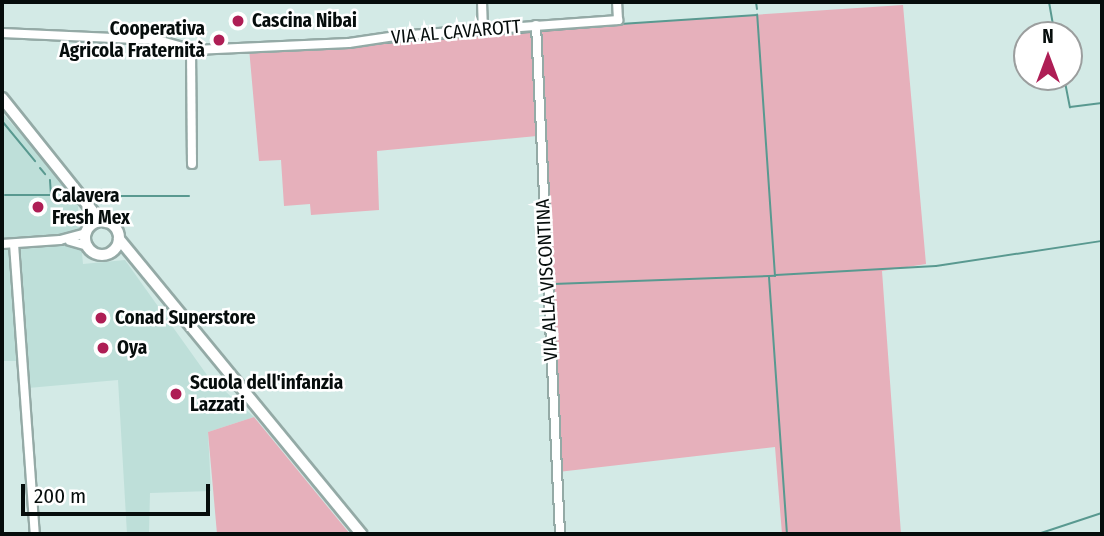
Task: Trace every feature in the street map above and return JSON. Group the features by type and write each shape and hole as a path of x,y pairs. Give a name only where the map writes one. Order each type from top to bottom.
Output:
{"main road":[{"path":"2,98 76,189 106,222 114,227 118,239 361,534"},
{"path":"76,189 87,231 88,246 94,252 107,254 142,268"},
{"path":"87,231 106,222"},
{"path":"107,254 118,239"}],"street":[{"path":"482,2 483,29"},
{"name":"VIA AL CAVAROTT","path":"2,33 158,40 191,50 349,43 483,29 618,20 617,2"},
{"name":"VIA ALLA VISCONTINA","path":"536,25 559,534"},
{"path":"191,50 192,164"},
{"path":"2,244 60,240 87,231"},
{"path":"60,240 88,246"},
{"path":"14,244 35,534"}],"shaded area":[{"path":"903,5 926,264 882,271 901,534 782,534 775,447 558,472 539,29"},
{"path":"533,29 537,136 377,151 379,210 311,215 310,204 284,206 281,160 259,161 249,48"},
{"path":"2,113 77,196 83,264 125,260 207,375 254,417 208,432 211,491 150,493 149,534 127,534 118,380 28,388 18,239 2,240"},
{"path":"2,249 11,249 18,361 2,361"},
{"path":"254,417 350,534 217,534 208,432"}],"waterway":[{"path":"756,2 757,9"},
{"path":"1049,2 1052,21"},
{"path":"553,284 775,276 757,15 620,24"},
{"path":"542,31 616,25"},
{"path":"371,44 531,32"},
{"path":"170,47 185,53"},
{"path":"245,52 261,51"},
{"path":"197,55 239,52"},
{"path":"1067,91 1070,107 1102,103"},
{"path":"2,121 35,161"},
{"path":"40,168 45,174"},
{"path":"5,195 51,195 50,180"},
{"path":"91,196 189,196"},
{"path":"776,275 936,266 1102,241"},
{"path":"769,277 787,534"},
{"path":"554,484 556,534"},
{"path":"1038,534 1102,513"}],"place":[{"name":"Cascina Nibai","path":"238,21"},
{"name":"Cooperativa Agricola Fraternità","path":"219,40"},
{"name":"Calavera Fresh Mex","path":"38,207"},
{"name":"Conad Superstore","path":"101,318"},
{"name":"Oya","path":"103,348"},
{"name":"Scuola dell'infanzia Lazzati","path":"176,394"}]}
